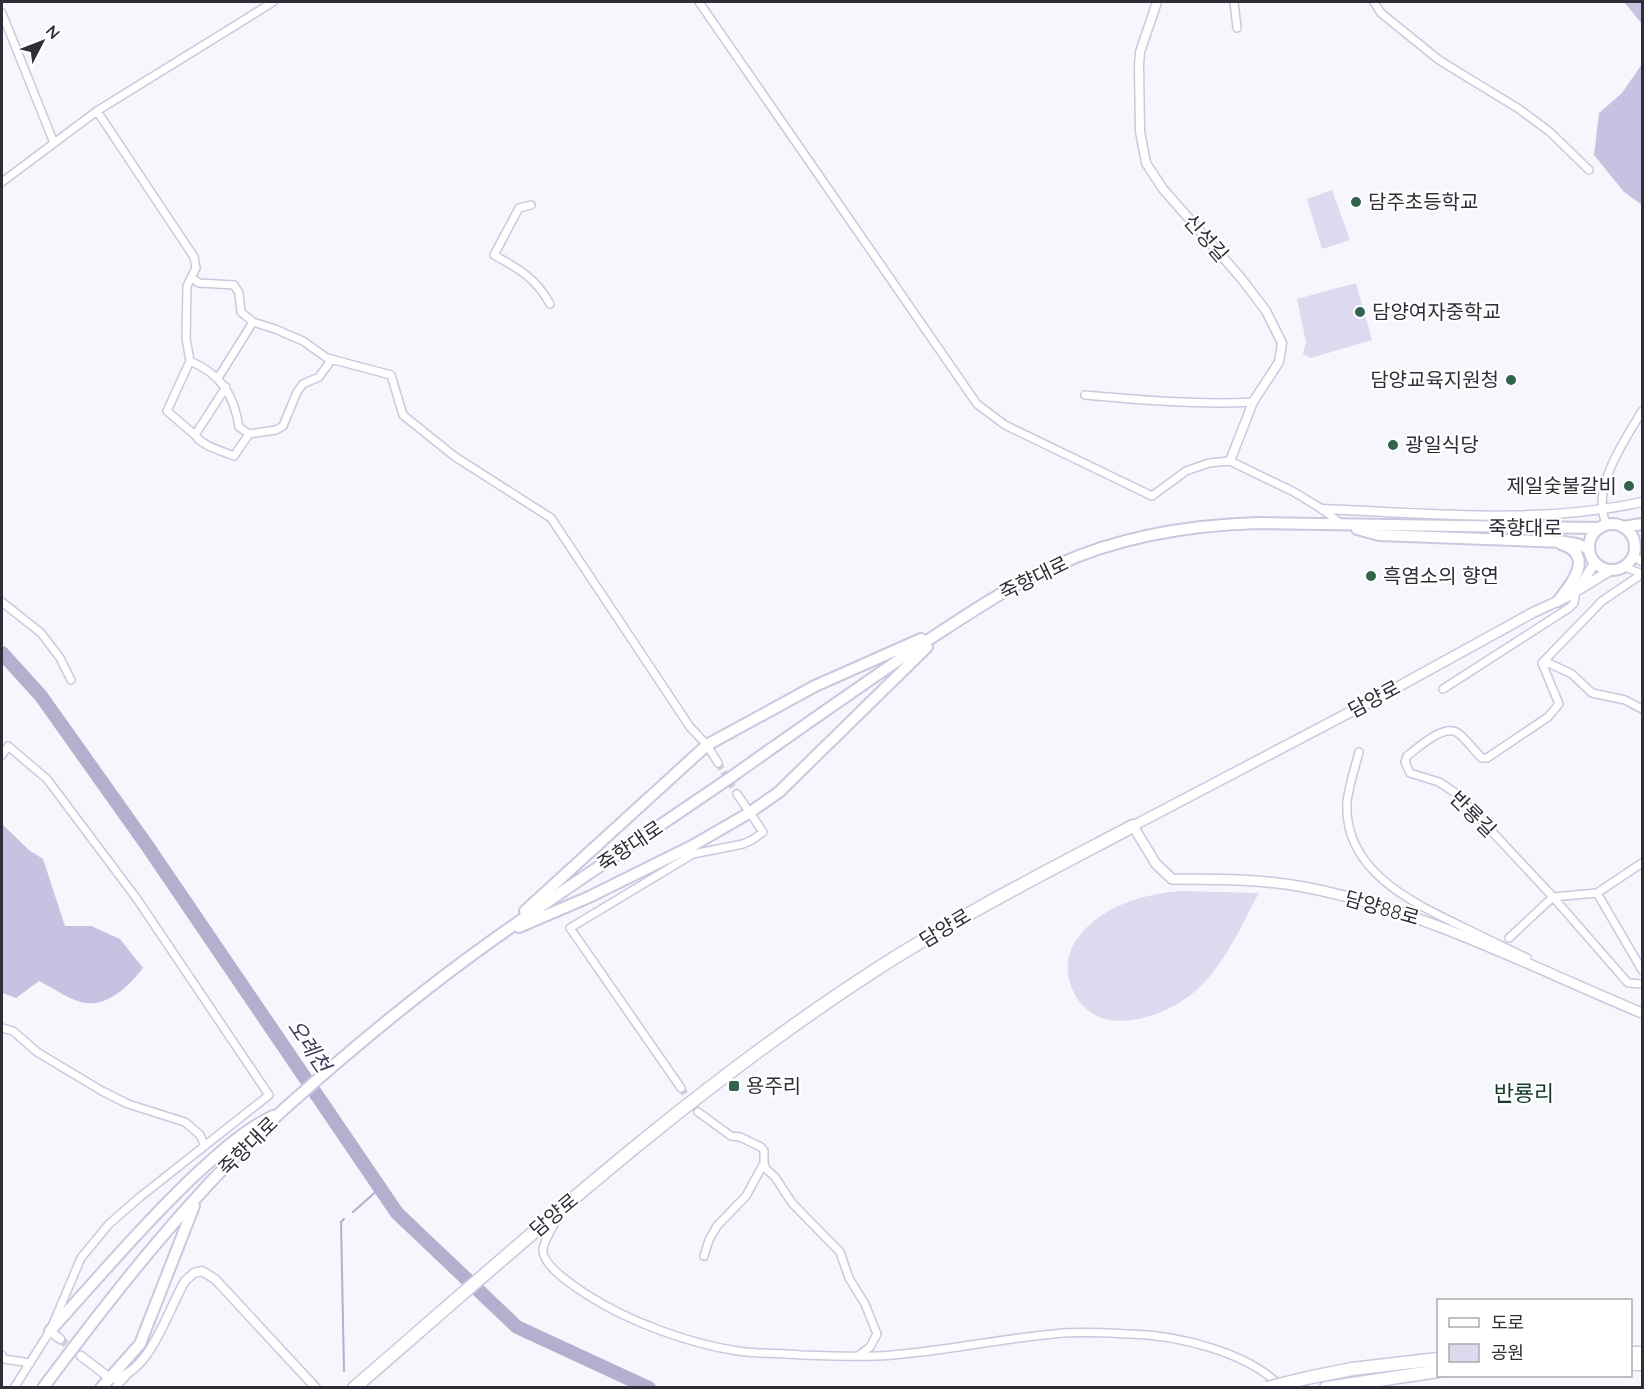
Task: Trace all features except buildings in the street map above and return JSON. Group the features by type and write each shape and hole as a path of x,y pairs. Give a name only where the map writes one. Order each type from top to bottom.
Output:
{"highway":[{"name":"담양로","path":"354,1388 533,1232 712,1085 880,967 1004,894 1133,826"},
{"path":"1267,1388 1352,1369 1437,1359"},
{"path":"1326,1388 1437,1371"}],"main road":[{"path":"1623,527 1632,536 1639,553 1625,567 1605,569 1595,562 1589,549 1590,541 1604,526 1623,527 1642,524"},
{"name":"죽향대로","path":"43,1388 118,1290 198,1196 281,1112 355,1047 414,999 496,938 985,603 1058,564 1099,549 1173,530 1210,525 1604,526"},
{"name":"죽향대로","path":"1342,525 1379,535 1546,540 1577,544 1589,549"},
{"path":"1546,540 1570,548 1579,564 1575,578 1558,601"},
{"name":"담양로","path":"1133,826 1577,591 1595,562"},
{"path":"1577,591 1611,570"},
{"path":"496,938 707,745 814,686 946,628"},
{"path":"496,938 589,897 692,846 749,813 779,792 946,628"},
{"name":"담양88로","path":"1133,826 1156,864 1172,879 1266,882 1304,887 1369,902 1432,923 1561,976 1642,1013"},
{"path":"50,1331 164,1205 215,1157 256,1124 281,1112"},
{"path":"101,1388 113,1383 140,1344 198,1196"}],"street":[{"path":"2,182 97,111 273,2"},
{"path":"699,2 977,404 1005,425 1152,496 1186,471 1209,463 1230,461 1294,492 1322,508 1342,525"},
{"name":"신성길","path":"1157,2 1140,58 1142,148 1152,174 1245,283 1266,311 1282,343 1279,362 1253,402 1230,461"},
{"path":"1234,2 1237,28"},
{"path":"1374,2 1382,14 1439,60 1519,109 1550,132 1589,170"},
{"path":"2,13 54,143"},
{"path":"97,111 194,257 196,268 187,286 186,338 190,361 167,411 196,438 234,456 249,434"},
{"path":"531,205 519,208 494,255 525,272 545,294 550,304"},
{"path":"192,279 199,283 234,285 239,293 241,312 253,322 275,328 303,341 327,358 391,375 404,416 453,456 551,518 690,727 707,745 718,763"},
{"path":"218,378 253,322"},
{"path":"190,361 218,378 226,387 238,417 239,427 249,434 276,430 283,426 297,392 303,384 319,377 332,359"},
{"path":"195,435 226,387"},
{"path":"1085,395 1223,404 1253,402"},
{"path":"1604,526 1602,509 1607,477 1642,411"},
{"path":"1322,508 1501,517 1602,509 1642,502"},
{"path":"1625,567 1642,574"},
{"path":"1642,574 1602,602 1544,661 1572,674 1596,695 1625,700 1642,709"},
{"path":"1443,689 1569,608 1574,603 1577,591"},
{"path":"2,602 41,633 60,658 71,680"},
{"name":"반룡길","path":"1544,661 1542,663 1544,670 1559,704 1548,717 1487,758 1482,758 1456,732 1449,731 1436,734 1407,756 1406,762 1410,773 1439,782 1456,794 1553,897 1628,983 1642,984"},
{"path":"2,755 8,746 47,779 137,899 269,1095 109,1224 81,1258 50,1331 14,1388"},
{"path":"1359,753 1347,803 1349,826 1364,861 1378,877 1421,907 1561,976"},
{"path":"681,1088 570,928 693,854 752,840 763,832 737,794"},
{"path":"1509,938 1553,897 1597,892 1642,863"},
{"path":"1597,892 1642,970"},
{"path":"2,1028 13,1031 37,1052 102,1091 129,1104 184,1122 200,1135 205,1146"},
{"path":"698,1112 731,1136 740,1137 761,1147 764,1151 764,1163 746,1196 717,1226 704,1256"},
{"path":"764,1163 792,1203 840,1252 849,1278 857,1289 878,1334 870,1347 858,1356"},
{"path":"563,1207 543,1249 544,1258 573,1285 622,1315 663,1331 738,1351 858,1356 902,1353 1054,1334 1084,1332 1138,1334 1183,1340 1217,1351 1262,1370 1281,1388"},
{"path":"81,1356 113,1383 126,1376 147,1353 185,1281 194,1273 202,1271 215,1279 316,1388"},
{"path":"50,1331 60,1339"},
{"path":"2,1355 4,1359 30,1363"}],"green space":[{"path":"1332,190 1350,240 1322,249 1307,199"},
{"path":"1356,283 1372,340 1311,358 1303,354 1306,342 1297,299"},
{"path":"1181,891 1259,893 1219,964 1202,985 1181,1002 1147,1017 1124,1021 1102,1018 1091,1013 1082,1005 1070,984 1068,961 1077,939 1098,918 1110,910 1152,895"}],"shaded area":[{"path":"1624,2 1642,2 1642,24"},
{"path":"1642,64 1642,205 1624,192 1594,155 1599,113 1622,93"},
{"path":"2,824 29,850 43,859 65,926 91,926 120,939 143,968 132,981 111,998 95,1003 81,1002 39,981 16,998 2,993"}],"waterway":[{"name":"오례천","path":"2,653 41,696 146,844 397,1213 517,1327 649,1388"},
{"path":"353,1212 380,1188"},
{"path":"344,1219 341,1222 344,1371"}],"tunnel":[{"path":"718,763 737,794"},
{"path":"681,1088 698,1112"},
{"path":"60,1339 81,1356"}],"place":[{"name":"담주초등학교","path":"1356,202"},
{"name":"담양여자중학교","path":"1360,312"},
{"name":"담양교육지원청","path":"1511,380"},
{"name":"광일식당","path":"1393,445"},
{"name":"제일숯불갈비","path":"1629,486"},
{"name":"흑염소의 향연","path":"1371,576"},
{"name":"용주리","path":"734,1086"}],"district":[{"name":"반룡리","path":"1524,1093"}]}
